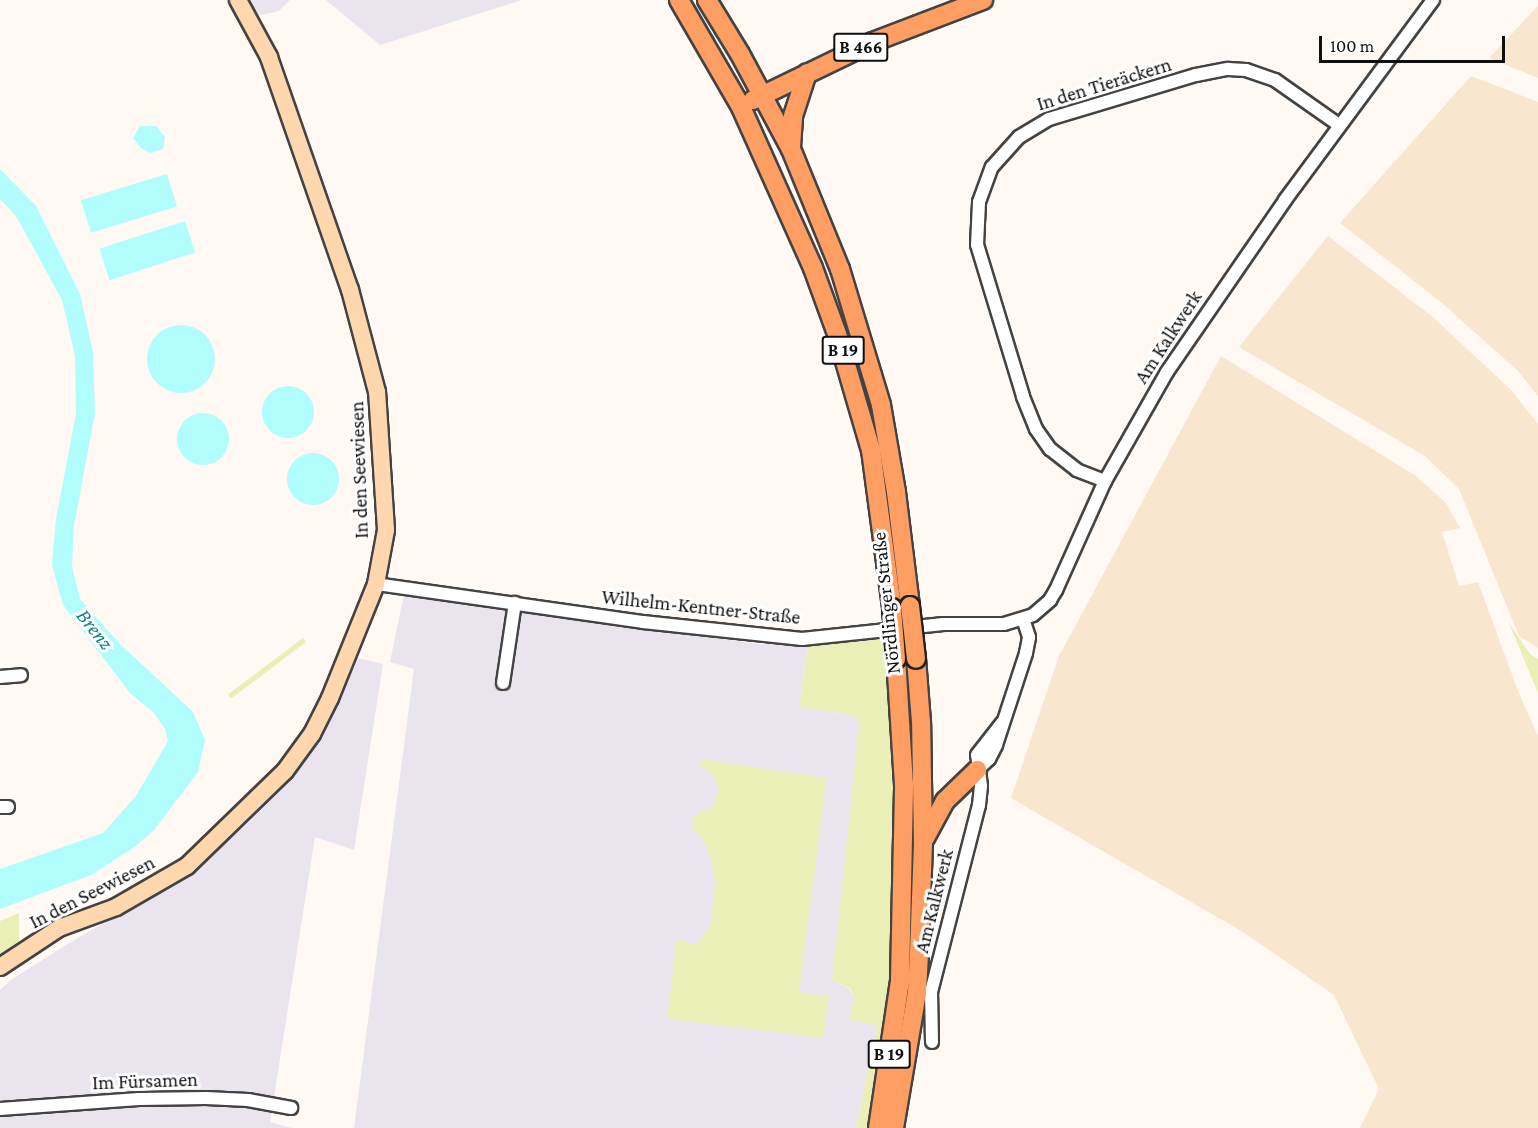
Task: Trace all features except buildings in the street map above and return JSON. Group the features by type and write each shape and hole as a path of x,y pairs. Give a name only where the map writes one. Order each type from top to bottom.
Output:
{"main road":[{"name":"B 19","path":"679,0 741,107"},
{"name":"B 19","path":"706,0 762,96"},
{"name":"B 466","path":"741,107 895,32 983,0"},
{"name":"B 19","path":"791,149 795,108 807,73"},
{"name":"Nördlinger Straße","path":"762,96 791,149 840,269 881,405 896,492 901,607 896,659 904,785 900,980 878,1128"},
{"name":"Nördlinger Straße","path":"741,107 813,268 849,367 873,461 901,607 916,659 921,722 923,843 918,992 894,1128"},
{"path":"923,843 945,801 977,770"}],"street":[{"name":"In den Seewiesen","path":"0,967 58,928 116,907 187,866 285,771 312,734 330,698 376,584 386,530 377,392 350,290 269,57 238,0"},
{"name":"Am Kalkwerk","path":"932,1042 931,992 979,806 981,786 975,762 980,747 1002,723 1028,645 1029,637 1023,619 1042,608 1056,590 1105,482 1146,408 1201,321 1339,125 1433,0"},
{"name":"In den Tieräckern","path":"1105,482 1077,470 1050,449 1036,429 1023,396 977,245 979,202 992,166 1018,137 1048,119 1211,71 1238,69 1267,76 1285,85 1339,125"},
{"name":"Wilhelm-Kentner-Straße","path":"376,584 713,631 802,639 943,624 1004,624 1023,619"},
{"path":"503,682 515,603"},
{"path":"0,677 21,675"},
{"name":"Im Fürsamen","path":"0,1109 139,1099 206,1098 248,1100 291,1108"}],"shaded area":[{"path":"249,0 290,0 279,11 257,16"},
{"path":"326,0 522,0 380,45"},
{"path":"1538,6 1538,78 1489,58"},
{"path":"1471,76 1538,102 1538,396 1518,371 1442,303 1340,223"},
{"path":"1328,236 1434,318 1511,390 1538,424 1538,648 1519,636 1459,489 1425,456 1239,347"},
{"path":"1221,356 1416,476 1446,503 1460,528 1442,532 1459,586 1478,582 1518,691 1538,736 1538,1128 1360,1128 1379,1089 1334,995 1243,932 1011,798 1059,656"},
{"path":"404,594 758,644 808,645 799,707 850,715 858,720 860,726 832,980 849,988 854,998 877,1026 856,1128 354,1128 414,669 390,662"},
{"path":"358,658 383,664 354,850 315,837 270,1122 292,1128 0,1128 0,990 11,980 66,945 188,874 246,825 289,782 337,707"}],"green space":[{"path":"1509,623 1530,654 1538,659 1538,693"},
{"path":"887,635 895,725 895,932 889,1003 870,1128 856,1128 877,1026 849,1019 854,998 850,988 832,980 859,726 858,720 850,715 799,707 808,645"},
{"path":"303,638 306,642 231,699 228,695"},
{"path":"701,759 827,778 799,992 829,996 823,1038 667,1019 677,939 694,945 701,939 711,922 715,883 710,855 703,839 692,828 694,816 713,806 719,789 712,773 700,765"},
{"path":"19,913 19,941 0,954 0,921"}],"water":[{"path":"140,126 156,126 165,137 163,149 150,153 141,148 133,138"},
{"name":"Brenz","path":"0,169 36,206 80,294 93,352 95,414 74,525 72,566 80,599 119,643 193,712 205,740 198,772 154,830 136,846 91,875 0,909 0,869 103,833 136,796 168,741 165,729 154,713 130,693 63,605 52,565 56,519 76,414 75,356 62,300 16,216 0,199"},
{"path":"167,174 177,207 91,233 81,200"},
{"path":"185,221 195,252 110,280 99,249"},
{"path":"181,325 194,328 205,335 212,346 215,359 212,372 205,383 194,390 181,393 168,390 157,383 150,372 147,359 150,346 157,335 168,328"},
{"path":"283,386 293,386 302,390 310,398 314,412 310,426 302,434 293,438 283,438 274,434 266,426 262,417 262,407 266,398 274,390"},
{"path":"198,413 208,413 217,417 225,425 229,439 225,453 217,461 208,465 198,465 189,461 181,453 177,444 177,434 181,425 189,417"},
{"path":"308,453 318,453 327,457 335,465 339,479 335,493 327,501 318,505 308,505 299,501 291,493 287,484 287,474 291,465 299,457"}]}
